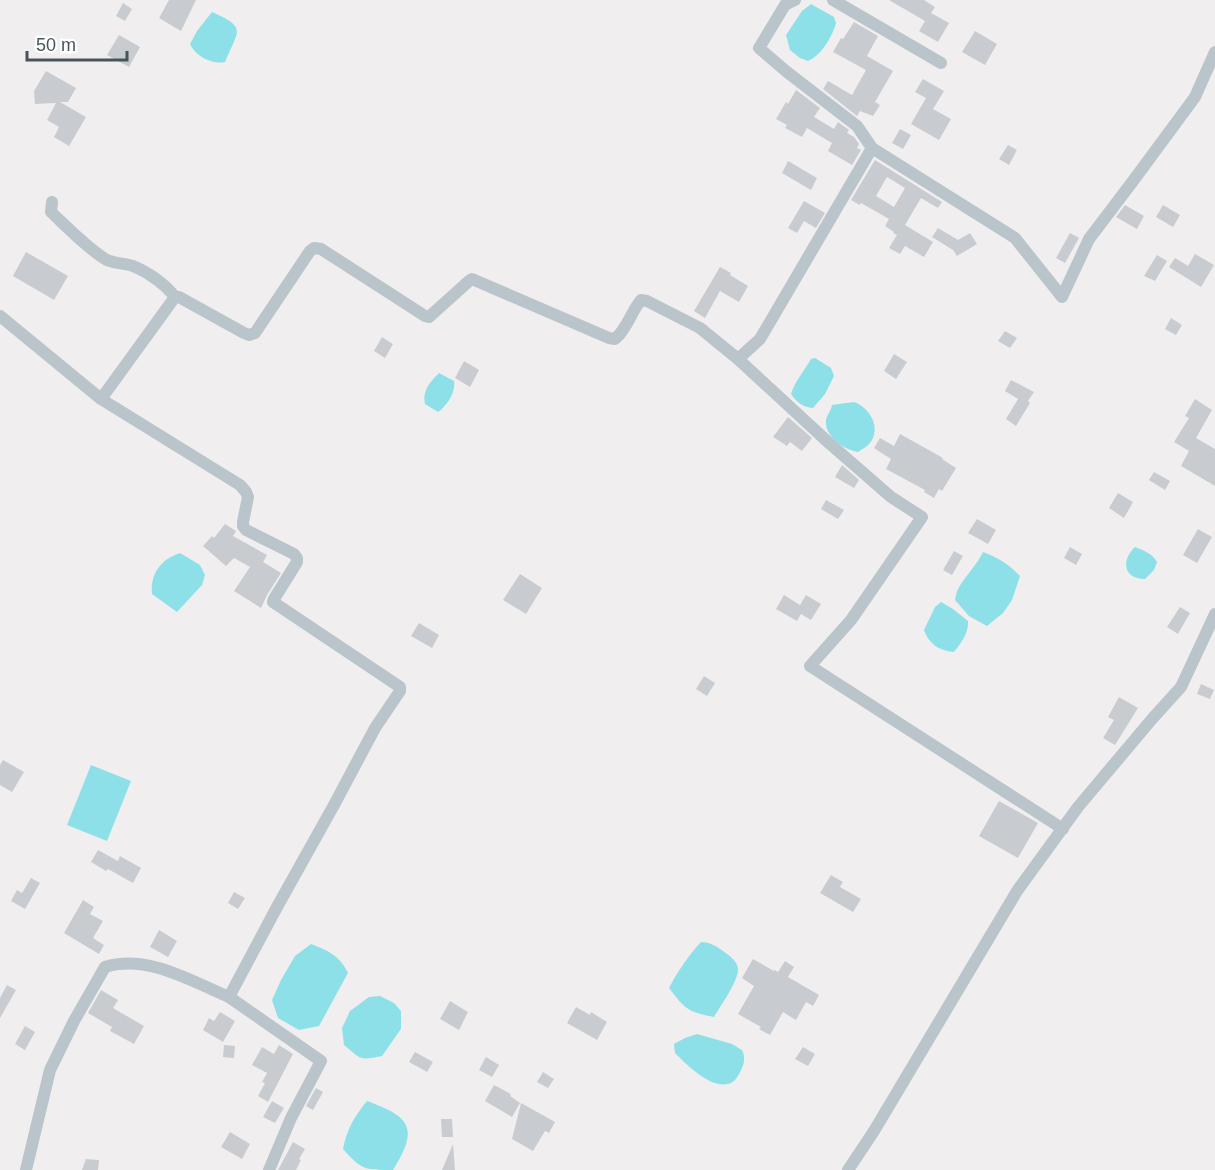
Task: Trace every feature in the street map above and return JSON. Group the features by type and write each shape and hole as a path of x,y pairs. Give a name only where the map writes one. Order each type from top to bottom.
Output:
{"street":[{"path":"795,0 785,5 759,48 857,126 872,148 1015,238 1062,297 1089,239 1195,97 1215,52"},
{"path":"832,0 940,63"},
{"path":"738,359 760,339 872,148"},
{"path":"52,202 51,212 106,260 140,270 167,286 175,297 179,297 249,335 255,333 314,248 321,249 429,317 472,279 609,338 615,339 620,335 641,300 700,328 738,359 891,497 922,517 851,620 810,666 1063,828"},
{"path":"101,399 175,297"},
{"path":"0,316 101,399 240,485 248,497 243,522 246,530 294,554 297,558 297,562 273,602 400,687 400,691 375,728 229,997"},
{"path":"848,1170 874,1131 1017,891 1078,807 1181,687 1215,614"},
{"path":"27,1170 50,1070 74,1021 105,967 114,964 136,964 163,969 229,997 321,1060 291,1118 269,1170"}],"water":[{"path":"811,4 834,17 836,23 826,45 808,61 790,50 786,35 802,11"},
{"path":"212,12 231,22 237,31 225,62 205,59 190,44"},
{"path":"815,358 831,368 834,376 825,394 813,408 800,404 791,394 811,359"},
{"path":"439,373 454,381 454,390 445,406 438,412 425,404 424,399 428,387"},
{"path":"854,402 868,412 875,427 872,440 858,452 848,449 833,438 826,424 832,405"},
{"path":"1135,547 1150,555 1157,562 1154,570 1145,579 1132,576 1128,572 1126,563"},
{"path":"983,552 1003,562 1020,576 1012,600 1003,613 987,626 969,616 955,600 959,587"},
{"path":"180,553 200,565 205,575 202,585 177,612 152,594 152,587 155,574 162,563"},
{"path":"941,602 968,621 966,634 954,652 935,646 924,630 935,607"},
{"path":"91,765 131,781 107,841 67,825"},
{"path":"701,942 718,947 738,966 738,974 714,1017 688,1008 669,988"},
{"path":"311,944 333,954 348,973 319,1026 299,1030 278,1018 272,1000 295,956"},
{"path":"380,996 394,1003 401,1011 401,1029 382,1056 361,1058 344,1045 342,1028 350,1011 369,997"},
{"path":"697,1034 732,1044 742,1050 743,1064 735,1080 724,1084 708,1080 675,1053 674,1044"},
{"path":"367,1101 393,1113 406,1126 408,1134 406,1144 393,1170 364,1167 343,1149 358,1112"}],"building":[{"path":"169,0 196,0 181,31 159,18"},
{"path":"889,0 924,0 935,7 931,13 949,23 938,42 919,31 925,21"},
{"path":"123,3 132,9 125,21 116,16"},
{"path":"854,22 878,36 867,56 893,71 875,102 880,105 873,116 860,111 857,116 823,89 828,81 852,95 866,70 833,52"},
{"path":"975,31 997,44 985,65 962,52"},
{"path":"119,35 140,47 129,67 107,55"},
{"path":"46,71 76,88 68,102 60,102 86,117 69,146 54,137 59,127 47,120 56,103 35,104 34,91"},
{"path":"923,79 944,91 933,109 951,119 939,140 911,124 926,98 915,92"},
{"path":"796,90 820,108 814,117 834,129 838,122 849,130 847,133 854,137 859,144 857,148 861,150 852,165 828,151 832,143 807,128 802,137 785,128 787,125 776,119"},
{"path":"900,129 911,135 903,149 892,143"},
{"path":"1008,145 1017,150 1009,165 999,159"},
{"path":"875,160 942,202 938,208 921,198 905,225 933,242 924,257 905,246 900,254 889,248 897,235 885,226 889,219 851,200","holes":["887,177 905,188 894,207 876,196"]},
{"path":"788,161 817,178 811,190 782,173"},
{"path":"804,201 825,213 816,228 804,221 797,233 788,228"},
{"path":"1125,205 1144,216 1137,229 1116,217"},
{"path":"1163,205 1180,215 1173,227 1156,217"},
{"path":"938,228 958,240 970,233 977,244 957,256 953,250 932,237"},
{"path":"1070,233 1079,238 1065,263 1056,258"},
{"path":"26,252 68,276 54,300 13,276"},
{"path":"1195,254 1214,265 1201,287 1169,267 1175,258 1188,266"},
{"path":"1157,255 1167,261 1155,281 1144,276"},
{"path":"720,267 748,286 739,302 720,291 705,318 694,311"},
{"path":"1171,318 1182,325 1176,335 1165,329"},
{"path":"1005,331 1017,338 1010,348 998,341"},
{"path":"382,337 393,344 385,358 374,351"},
{"path":"894,354 907,362 896,379 884,371"},
{"path":"464,361 479,370 470,387 455,378"},
{"path":"1011,380 1034,392 1016,426 1006,419 1018,399 1005,391"},
{"path":"1195,399 1212,410 1196,438 1215,449 1215,486 1181,466 1189,451 1174,442 1189,418 1185,416"},
{"path":"788,417 812,438 802,451 790,442 787,446 773,437"},
{"path":"900,434 943,458 956,468 942,491 939,489 934,498 924,492 925,490 886,469 891,459 874,448 880,438 894,446"},
{"path":"842,465 859,480 854,488 835,477"},
{"path":"1154,472 1170,481 1165,490 1149,480"},
{"path":"1118,493 1133,502 1124,518 1109,508"},
{"path":"826,500 844,510 838,519 821,509"},
{"path":"977,519 996,530 988,544 968,533"},
{"path":"225,524 236,531 233,536 267,555 263,562 281,573 261,608 234,591 250,567 234,558 226,566 203,546 212,536 214,538"},
{"path":"1198,529 1212,537 1197,563 1183,555"},
{"path":"1070,547 1082,554 1076,565 1064,558"},
{"path":"954,551 963,556 952,575 943,570"},
{"path":"520,574 542,588 526,614 503,600"},
{"path":"784,595 800,605 806,595 821,604 811,620 801,614 797,621 776,609"},
{"path":"1180,607 1190,613 1178,634 1167,627"},
{"path":"419,623 439,635 432,648 411,636"},
{"path":"704,676 715,683 707,696 696,689"},
{"path":"1201,684 1214,690 1210,699 1197,694"},
{"path":"1119,697 1138,708 1115,745 1103,738 1114,720 1108,717"},
{"path":"3,760 24,772 12,792 0,785 0,765"},
{"path":"999,801 1038,823 1018,858 979,836"},
{"path":"98,850 118,861 120,856 141,868 133,883 91,862"},
{"path":"831,875 843,882 840,887 861,899 853,912 820,893"},
{"path":"31,878 40,883 25,909 11,901 17,890 22,893"},
{"path":"234,892 245,898 238,909 228,903"},
{"path":"83,900 94,907 90,914 103,921 93,938 104,945 99,954 64,933"},
{"path":"159,930 177,941 168,957 150,947"},
{"path":"753,959 778,972 785,961 794,967 788,977 819,995 813,1006 806,1002 796,1020 783,1012 770,1035 738,1014 754,986 742,978"},
{"path":"7,985 16,990 0,1018 0,998"},
{"path":"101,990 118,1000 113,1008 144,1026 134,1044 110,1031 112,1027 88,1013"},
{"path":"450,1001 468,1012 459,1030 440,1019"},
{"path":"576,1007 590,1015 591,1012 607,1022 597,1040 567,1023"},
{"path":"220,1012 235,1021 223,1042 203,1030 209,1018 214,1021"},
{"path":"25,1026 35,1032 25,1050 15,1044"},
{"path":"224,1045 235,1046 234,1058 223,1057"},
{"path":"279,1045 293,1054 268,1102 258,1096 267,1073 252,1065 262,1047 274,1054"},
{"path":"803,1047 815,1054 808,1066 795,1059"},
{"path":"415,1052 433,1062 427,1072 409,1062"},
{"path":"486,1057 499,1065 492,1077 479,1070"},
{"path":"543,1072 554,1079 548,1088 537,1082"},
{"path":"494,1085 511,1094 510,1096 520,1103 512,1117 485,1101"},
{"path":"316,1088 323,1092 313,1110 306,1106"},
{"path":"272,1101 284,1108 275,1123 263,1117"},
{"path":"521,1103 555,1122 549,1133 545,1131 533,1151 512,1139"},
{"path":"441,1119 452,1119 453,1137 442,1137"},
{"path":"230,1132 250,1144 242,1159 221,1147"},
{"path":"293,1142 305,1149 296,1170 278,1170"},
{"path":"453,1144 455,1170 442,1170"},
{"path":"86,1159 99,1160 98,1170 82,1170"}]}
